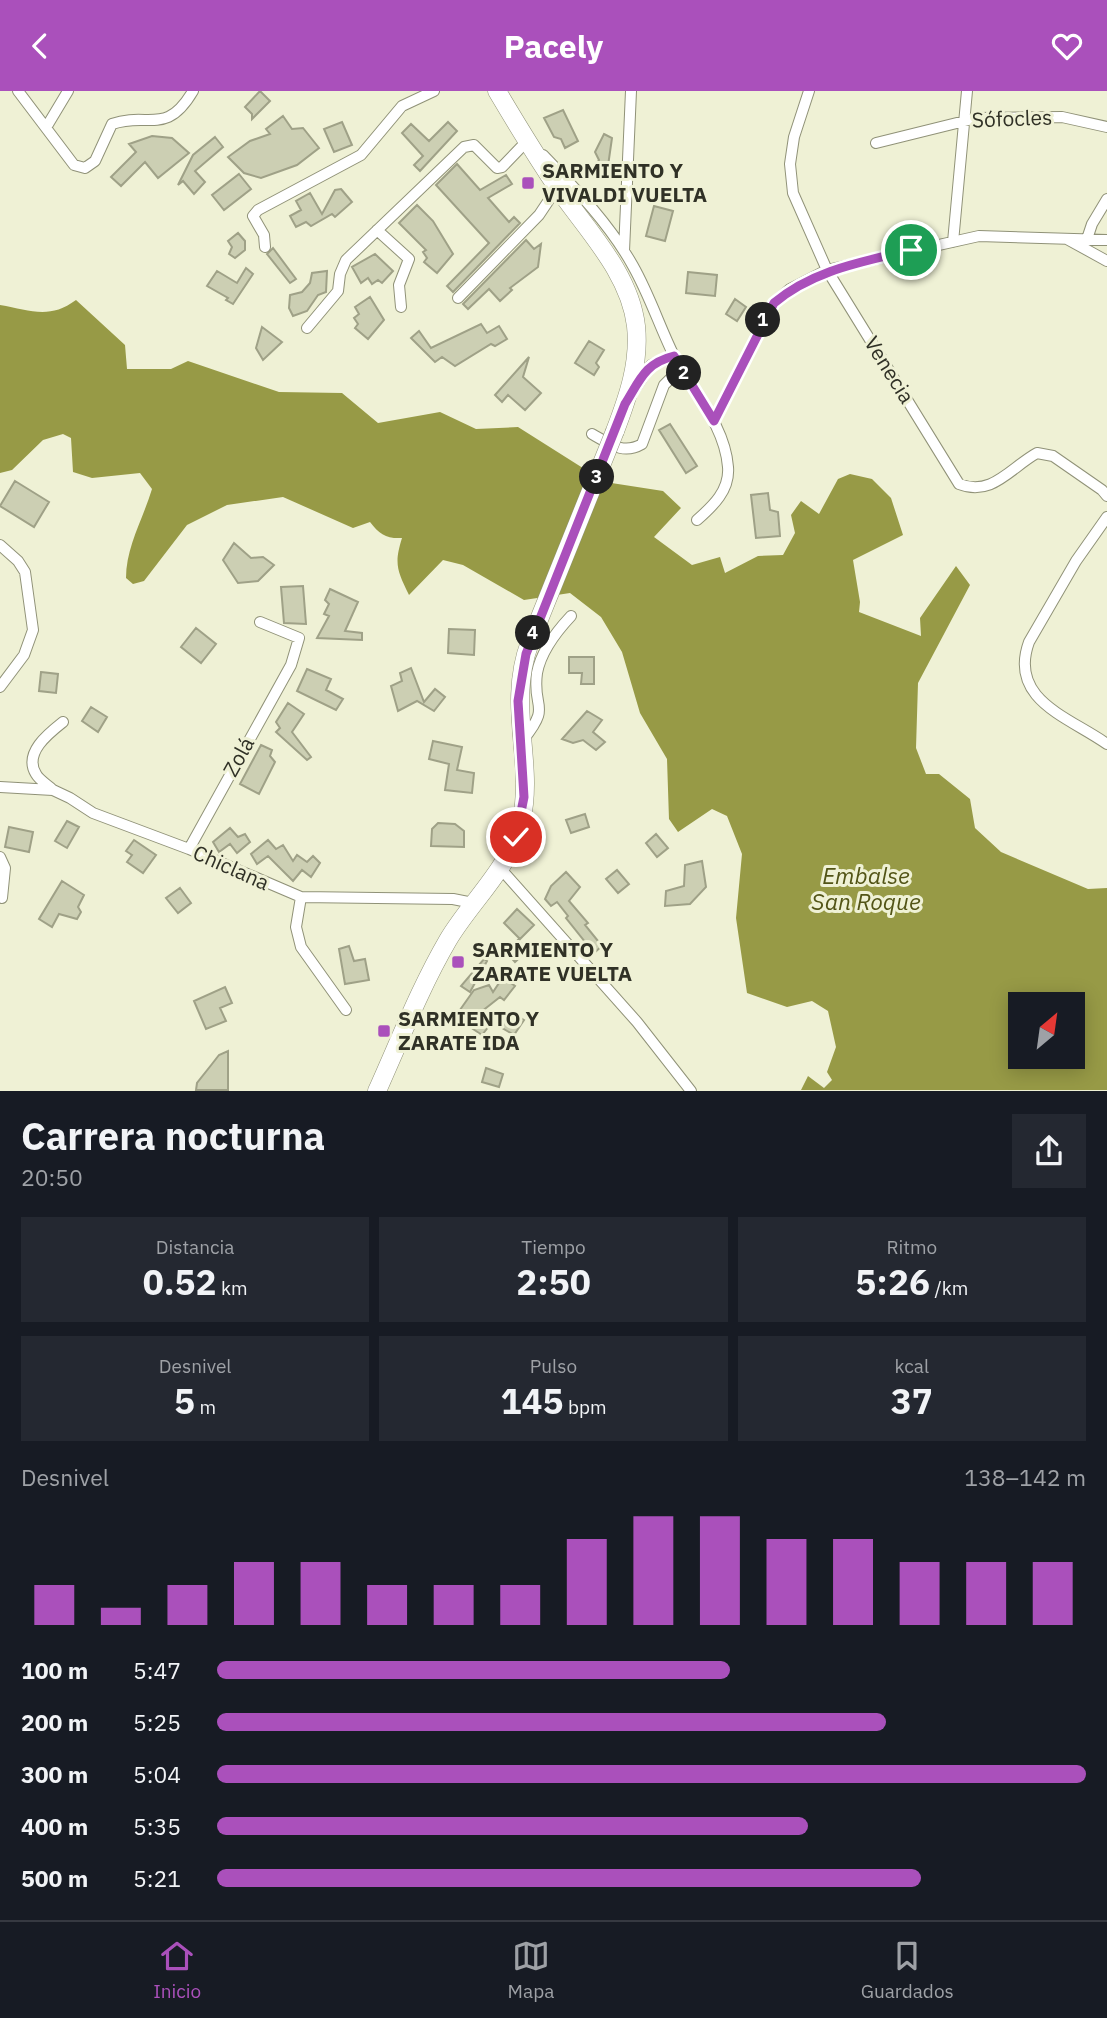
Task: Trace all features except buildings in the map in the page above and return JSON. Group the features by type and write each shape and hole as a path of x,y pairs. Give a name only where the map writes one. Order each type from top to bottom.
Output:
{"main road":[{"path":"377,1090 438,959 473,903 500,867 516,837 523,810 519,687 530,642 625,404 636,354 636,327 631,304 616,270 557,188 497,91"}],"street":[{"path":"18,91 74,165 85,168 95,161 112,124 166,120 183,106 193,91"},
{"path":"47,126 68,91"},
{"path":"264,247 264,235 253,216 258,209 361,155 401,106 434,91"},
{"path":"624,251 631,91"},
{"name":"Venecia","path":"808,91 794,137 790,178 827,270 959,484 980,488 991,485 1037,453 1053,456 1107,496"},
{"path":"953,242 967,91"},
{"name":"Sófocles","path":"876,143 964,121 1062,117 1107,127"},
{"path":"307,328 338,291 340,274 346,260 464,147 474,145 497,167 502,167 525,137 567,179 624,251 641,281 674,356 714,421 726,455 727,481 722,494 697,520"},
{"path":"458,298 539,215 557,188"},
{"path":"1087,239 1092,224 1107,199"},
{"path":"377,230 409,259 399,285 401,307"},
{"path":"714,421 774,303 790,289 827,270 953,242 1004,235 1107,240"},
{"path":"1067,239 1107,261"},
{"path":"625,404 651,365 674,356"},
{"path":"592,435 623,449 632,449 642,444 664,384 681,367"},
{"path":"1107,517 1076,561 1029,642 1024,655 1023,674 1038,698 1107,744"},
{"path":"0,545 18,561 25,572 33,630 24,655 0,687"},
{"path":"521,743 540,717 541,709 536,694 539,664 556,634 571,616"},
{"name":"Zolá","path":"189,849 291,665 299,638 260,622"},
{"path":"53,790 36,775 33,767 38,744 63,722"},
{"name":"Chiclana","path":"0,787 53,790 93,813 189,849 301,897 453,899 473,903"},
{"path":"0,857 5,868 2,898"},
{"path":"500,867 646,1033 691,1090"},
{"path":"301,897 296,927 301,947 346,1010"}],"water":[{"name":"Embalse San Roque","path":"76,300 125,345 127,369 171,369 188,361 279,392 342,393 378,423 440,412 476,429 518,427 605,482 663,491 681,508 654,537 692,565 720,557 725,573 758,556 783,555 795,533 791,515 801,501 819,514 838,479 850,474 872,479 891,498 903,535 853,560 860,602 859,612 921,636 920,618 956,566 970,585 918,683 916,748 926,774 939,774 970,799 975,828 1001,852 1088,889 1107,888 1107,1090 801,1090 808,1076 824,1088 832,1080 827,1072 836,1047 828,1011 812,1001 787,1007 747,993 736,918 742,854 727,816 712,809 678,832 669,819 667,759 640,713 622,652 601,617 570,593 524,600 463,565 443,560 409,595 398,567 402,538 384,535 370,522 353,528 283,497 227,505 187,525 144,581 133,584 126,578 129,555 152,489 140,473 92,478 73,472 71,438 63,434 43,440 12,470 0,473 0,305 39,312 57,310"}],"place":[{"name":"SARMIENTO Y VIVALDI VUELTA","path":"528,183"},
{"name":"SARMIENTO Y ZARATE VUELTA","path":"458,962"},
{"name":"SARMIENTO Y ZARATE IDA","path":"384,1031"}],"route":[{"path":"516,837 521,823 524,797 518,701 526,654 625,404 642,377 651,365 674,356 714,421 762,321 774,303 790,289 827,270 911,250"}]}
